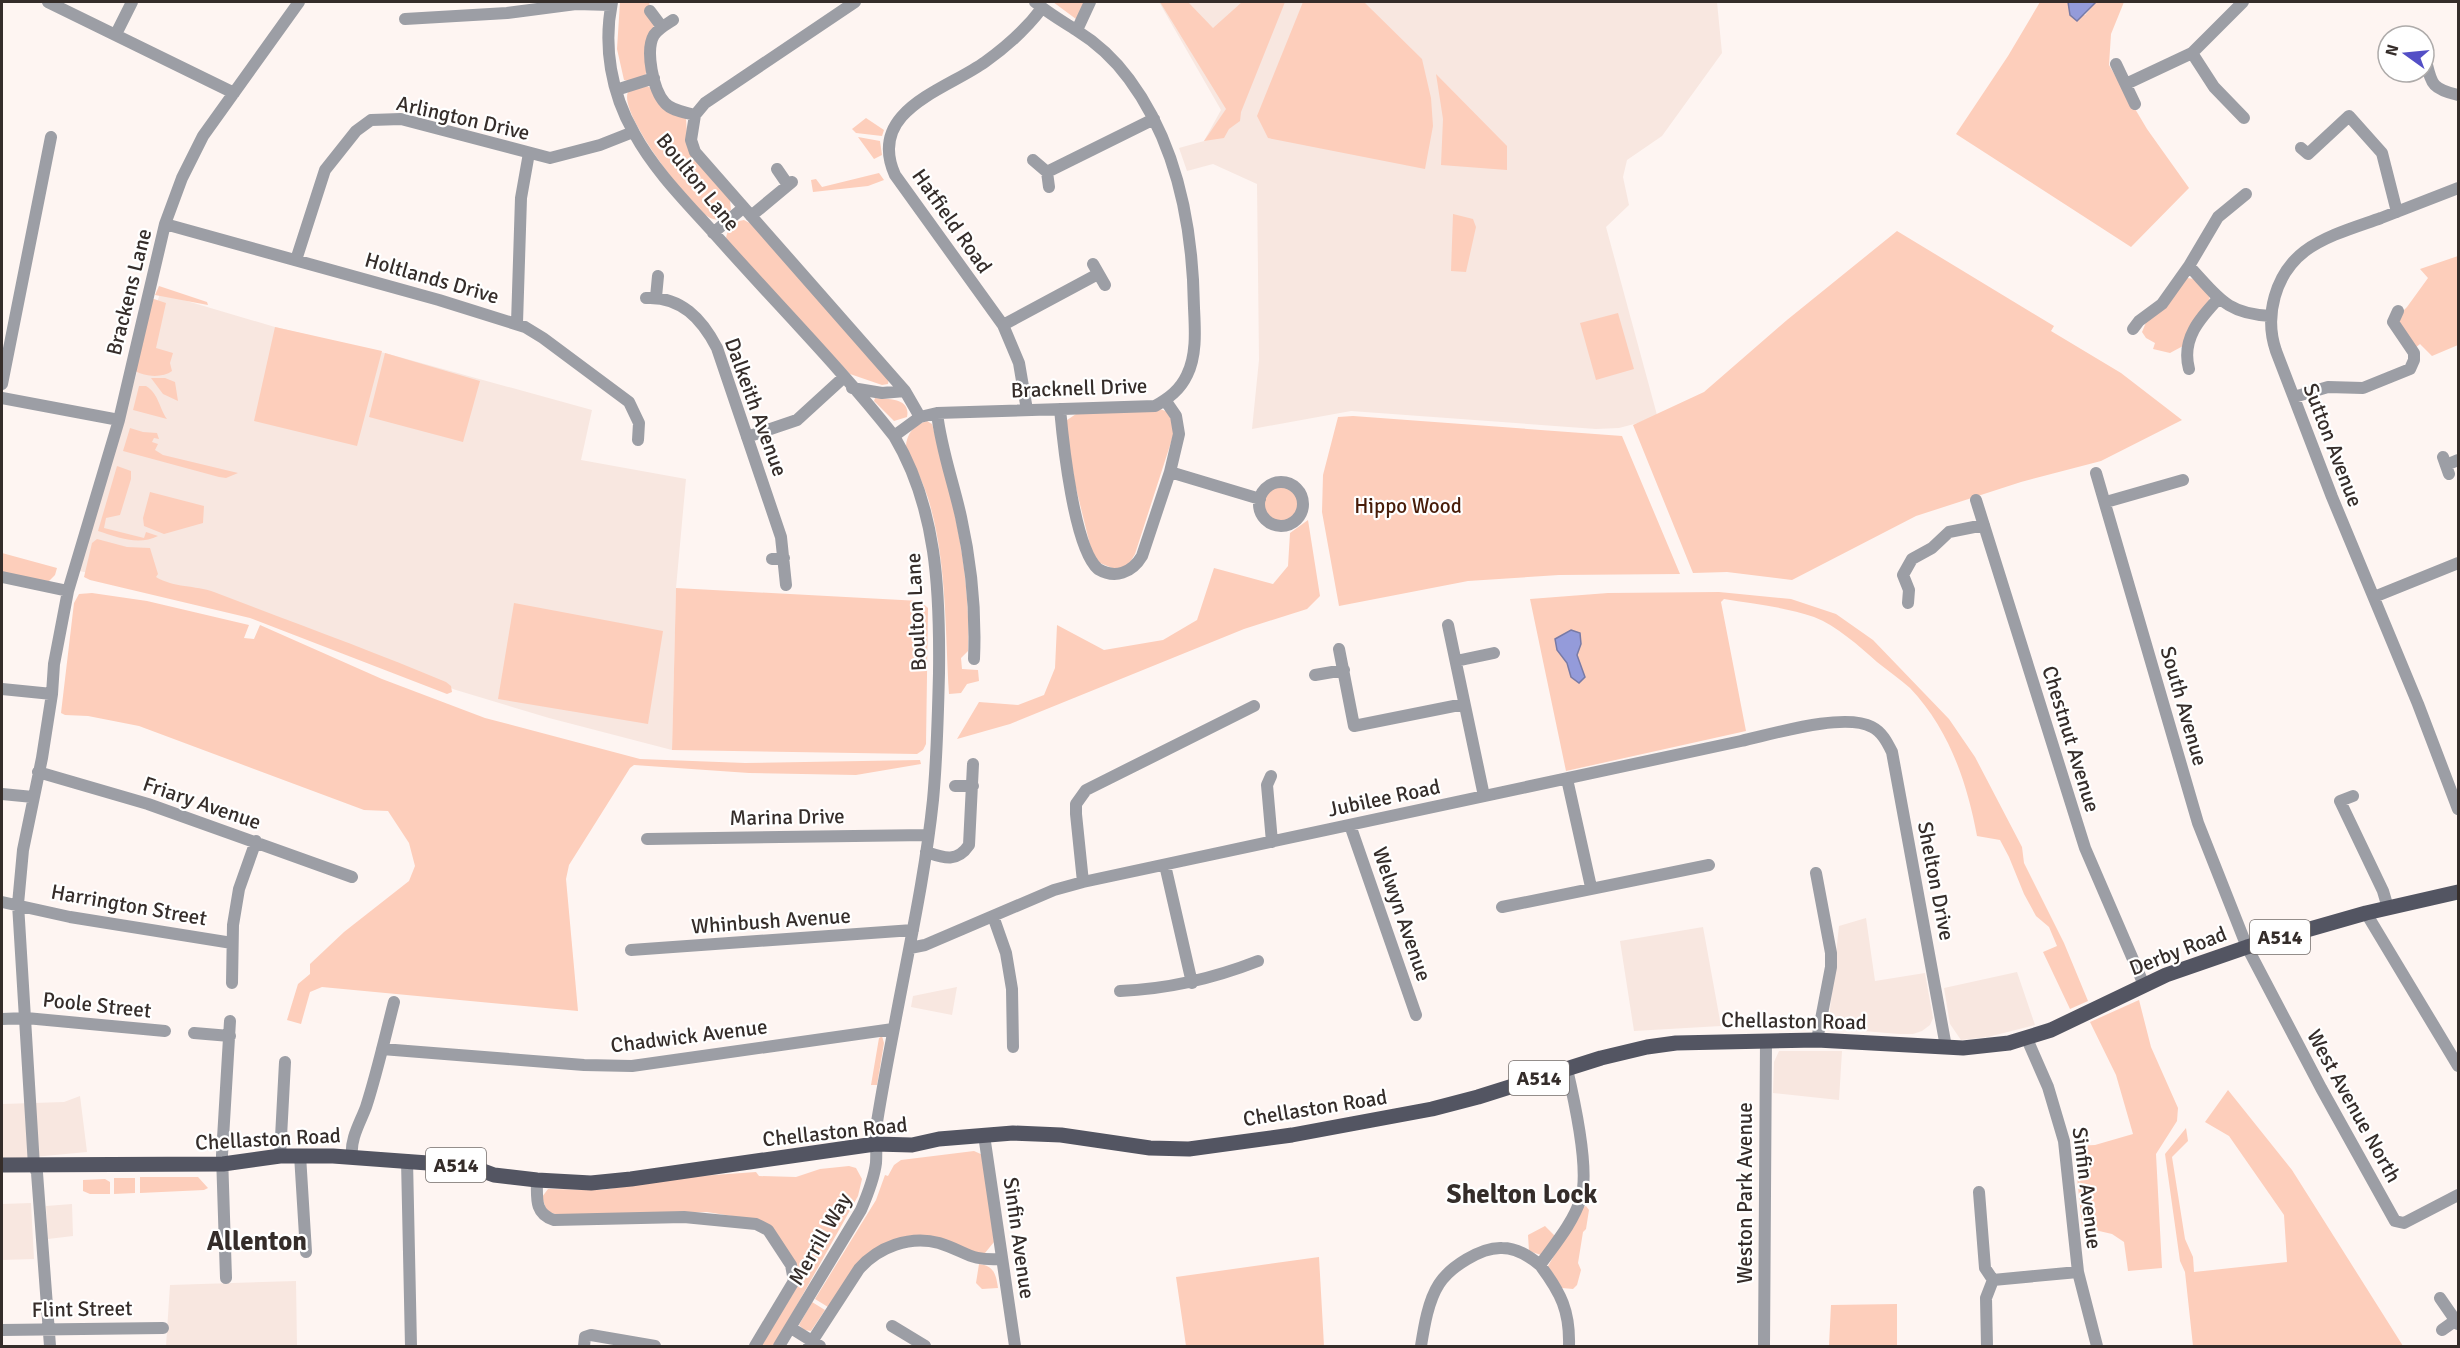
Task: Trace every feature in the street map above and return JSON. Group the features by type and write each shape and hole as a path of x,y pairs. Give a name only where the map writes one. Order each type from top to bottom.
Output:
{"main road":[{"name":"Derby Road","path":"2089,1011 2144,985 2247,947 2366,913 2458,892"},
{"name":"Chellaston Road","path":"34,1166 223,1164 280,1156 352,1156 475,1168 494,1175 537,1180 591,1183 629,1180 875,1144 912,1145 939,1139 1013,1133 1054,1134 1150,1148 1189,1149 1292,1135 1406,1114 1478,1097 1647,1047 1676,1043 1817,1040 1975,1047 2027,1039 2072,1022 2089,1011"},
{"name":"A514","path":"2,1165 34,1166"}],"street":[{"path":"48,2 234,93"},
{"path":"116,34 132,2"},
{"name":"Brackens Lane","path":"50,1347 38,1190 34,1166 18,904 23,850 52,694 61,620 119,420 165,224 191,158 207,130 299,2"},
{"path":"695,115 705,103 855,2"},
{"path":"1077,30 1090,2"},
{"path":"2126,84 2192,53 2243,2"},
{"path":"405,20 507,13 576,4 611,3"},
{"name":"Boulton Lane","path":"611,3 608,54 616,90 633,132 661,172 894,436 913,472 924,505 938,589 938,735 926,852 910,948 893,1029 875,1144"},
{"name":"Bracknell Drive","path":"920,417 937,413 1148,407 1165,400 1182,384 1190,369 1195,327 1193,268 1182,197 1171,159 1154,119 1127,76 1101,49 1039,5"},
{"name":"Hatfield Road","path":"1027,410 1019,363 1003,325 895,175 890,145 893,128 903,113 985,62 1020,32 1039,5"},
{"path":"650,11 662,27 673,20"},
{"name":"Boulton Lane","path":"662,27 656,32 650,47 654,78 664,103 674,109 695,115 691,140 695,152 904,391 920,417"},
{"path":"2192,53 2214,87 2244,118"},
{"path":"2116,64 2135,104"},
{"path":"616,90 654,78"},
{"path":"2433,84 2437,96 2458,95"},
{"path":"2301,148 2308,154 2349,116 2382,153 2397,212"},
{"name":"Arlington Drive","path":"296,260 324,170 356,131 371,120 401,119 555,158 600,145 633,132"},
{"path":"1047,172 1154,119"},
{"path":"2,384 51,137"},
{"path":"517,323 521,198 529,153"},
{"path":"1033,160 1047,172 1049,187"},
{"path":"714,233 790,184 777,169"},
{"name":"Sutton Avenue","path":"2458,192 2397,212 2330,238 2306,251 2292,264 2282,279 2274,298 2271,316 2273,342 2458,809"},
{"path":"2133,329 2139,321 2162,304 2189,266 2218,217 2246,194"},
{"name":"Holtlands Drive","path":"165,224 517,323 543,338 629,402 639,423 638,440"},
{"path":"2189,266 2219,298 2244,314 2271,316"},
{"path":"1003,325 1099,275"},
{"name":"Dalkeith Avenue","path":"658,276 651,298 675,301 688,309 713,339 771,504 778,559 786,585"},
{"path":"2189,369 2187,353 2189,338 2201,318 2219,298"},
{"path":"2294,397 2328,387 2363,388 2410,369 2414,353 2393,322 2398,311"},
{"path":"747,437 797,420 843,378"},
{"path":"852,388 882,393 904,391"},
{"path":"2,398 119,420"},
{"path":"1060,409 1073,502 1087,553 1094,565 1102,571 1113,574 1128,571 1138,562 1147,543 1170,472 1179,429 1176,416 1165,400"},
{"path":"937,413 944,458 966,544 973,610 974,659"},
{"path":"894,436 920,417"},
{"path":"2446,465 2458,460"},
{"path":"1170,472 1260,498"},
{"name":"South Avenue","path":"2096,472 2198,823 2247,947"},
{"path":"2106,502 2183,480"},
{"name":"Chestnut Avenue","path":"1976,500 2085,848 2144,985"},
{"path":"1908,603 1909,590 1898,575 1912,559 1932,548 1949,532 1984,525"},
{"path":"2374,597 2458,563"},
{"path":"2,577 68,591"},
{"path":"1448,625 1484,796"},
{"path":"1339,649 1354,726 1464,704"},
{"path":"1456,661 1494,653"},
{"path":"1315,675 1344,670"},
{"path":"2,689 52,694"},
{"path":"1083,882 1076,804 1086,790 1254,706"},
{"name":"Jubilee Road","path":"910,948 925,945 1054,890 1083,882 1831,722 1854,721 1875,728"},
{"name":"Shelton Drive","path":"1875,728 1887,742 1894,761 1946,1047"},
{"path":"926,852 949,859 958,856 967,848 971,840 974,764"},
{"name":"Friary Avenue","path":"38,772 148,804 352,877"},
{"path":"1271,776 1267,785 1272,842"},
{"path":"1567,779 1591,887"},
{"path":"955,786 973,786"},
{"path":"2,794 33,796"},
{"path":"2353,796 2340,801 2383,891 2388,908"},
{"name":"Welwyn Avenue","path":"1350,825 1416,1015"},
{"name":"Marina Drive","path":"647,839 928,835"},
{"path":"232,983 232,943 239,889 256,842"},
{"path":"1165,865 1192,983"},
{"path":"1502,907 1591,887 1710,865"},
{"path":"1816,873 1831,953 1831,968 1817,1040"},
{"name":"Harrington Street","path":"2,902 70,917 232,943"},
{"path":"2366,913 2458,1066"},
{"path":"993,916 1006,953 1010,980 1013,1047"},
{"name":"Whinbush Avenue","path":"631,950 913,930"},
{"name":"West Avenue North","path":"2247,947 2321,1088 2395,1221 2404,1223 2458,1195"},
{"path":"1120,991 1159,989 1192,983 1258,961"},
{"path":"352,1156 354,1135 365,1108 394,1002"},
{"name":"Poole Street","path":"2,1019 26,1018 165,1032"},
{"path":"226,1278 223,1164 230,1021"},
{"name":"Chadwick Avenue","path":"382,1049 622,1067 893,1029"},
{"path":"194,1034 230,1036"},
{"name":"Sinfin Avenue","path":"2027,1039 2048,1087 2064,1141 2078,1272 2097,1347"},
{"name":"Weston Park Avenue","path":"1764,1347 1766,1040"},
{"path":"280,1156 285,1062"},
{"path":"1540,1265 1575,1212 1582,1197 1585,1175 1567,1070"},
{"name":"Sinfin Avenue","path":"984,1135 1015,1347"},
{"name":"Merrill Way","path":"779,1347 861,1210 868,1194 876,1162 875,1144"},
{"path":"300,1155 306,1252"},
{"path":"407,1161 411,1347"},
{"name":"Merrill Way","path":"537,1180 538,1208 547,1218 581,1220 694,1217 756,1224 768,1230 789,1262 794,1274 792,1288 755,1347"},
{"path":"1979,1192 1985,1268 1993,1280"},
{"path":"791,1328 814,1345 859,1269 884,1250 903,1243 923,1240 945,1245 976,1259 1002,1259"},
{"path":"1421,1347 1435,1293 1444,1277 1468,1258 1502,1248 1519,1251 1540,1265 1562,1298 1570,1324 1569,1347"},
{"path":"1993,1280 2078,1272"},
{"path":"1988,1347 1986,1298 1993,1280"},
{"path":"2440,1298 2457,1322 2442,1330"},
{"name":"Flint Street","path":"2,1330 163,1328"},
{"path":"892,1328 926,1347"},
{"path":"584,1347 585,1337 591,1335 655,1347"}],"shaded area":[{"path":"1159,2 1717,2 1722,53 1662,136 1627,160 1623,177 1629,205 1606,227 1657,415 1619,428 1596,429 1351,411 1252,429 1259,360 1257,184 1213,164 1187,171 1179,148 1204,141 1221,110"},
{"path":"160,293 275,327 385,353 592,410 581,460 686,479 676,588 672,750 549,718 456,690 201,595 79,571"},
{"path":"1866,918 1875,981 1925,973 1933,1018 1930,1025 1922,1031 1913,1034 1899,1034 1828,1028 1839,926"},
{"path":"1703,927 1721,1026 1634,1031 1620,941"},
{"path":"2017,972 2035,1025 1988,1037 1961,1040 1950,1024 1944,988"},
{"path":"957,987 952,1015 911,1007 913,996"},
{"path":"1779,1051 1842,1051 1839,1100 1773,1093 1774,1062"},
{"path":"80,1096 87,1152 2,1160 2,1104 64,1102"},
{"path":"31,1203 34,1259 2,1260 2,1204"},
{"path":"72,1204 73,1236 48,1239 46,1206"},
{"path":"296,1281 297,1346 166,1346 170,1285"}],"green space":[{"path":"620,2 649,2 654,25 645,76 629,81 624,80 617,49"},
{"path":"1053,2 1086,2 1080,17 1076,19"},
{"path":"1160,2 1188,2 1213,28 1242,2 1285,2 1241,112 1240,121 1229,129 1224,138 1204,141 1226,109"},
{"path":"1303,2 1364,2 1422,59 1431,98 1433,126 1425,169 1268,138 1257,116"},
{"path":"2040,2 2068,2 2070,15 2085,15 2096,2 2124,2 2111,34 2109,65 2147,129 2189,188 2131,247 1956,134 2008,56"},
{"path":"1436,74 1507,146 1507,170 1441,165 1443,119"},
{"path":"645,85 653,89 686,119 687,134 730,200 731,210 720,219 707,216 685,194 657,157 633,118 628,103 628,92"},
{"path":"866,118 884,130 882,136 856,133 852,129"},
{"path":"858,137 880,141 882,155 874,159"},
{"path":"879,173 884,180 868,186 813,192 811,180 816,179 822,187"},
{"path":"1453,214 1473,219 1476,227 1466,272 1451,271"},
{"path":"744,220 753,225 889,378 888,384 882,385 850,374 726,240 731,227"},
{"path":"1897,231 2054,326 2051,331 2121,373 2182,420 2101,461 2021,482 1916,516 1792,580 1727,572 1693,573 1633,425 1704,392 1787,320"},
{"path":"2458,256 2458,345 2432,356 2420,344 2414,349 2396,318 2428,278 2420,269"},
{"path":"2187,278 2195,279 2210,295 2209,301 2183,346 2170,353 2153,349 2155,343 2146,338 2142,332 2147,320"},
{"path":"159,286 207,302 208,305 155,295"},
{"path":"151,298 166,303 156,348 173,353 170,363 172,371 159,376 144,375 135,371"},
{"path":"1618,313 1634,369 1596,380 1580,323"},
{"path":"275,327 382,351 357,446 254,421"},
{"path":"385,353 480,381 463,442 369,417"},
{"path":"151,378 165,378 175,382 178,401 163,394"},
{"path":"139,386 146,386 154,393 167,419 133,410"},
{"path":"875,398 892,399 902,403 906,406 907,417 894,421 874,401"},
{"path":"1160,409 1168,412 1174,424 1173,436 1135,554 1129,564 1121,568 1112,568 1100,563 1092,553 1075,484 1066,428 1067,420 1076,414"},
{"name":"Hippo Wood","path":"1353,416 1622,436 1680,574 1559,575 1468,581 1339,606 1322,512 1323,475 1338,417"},
{"path":"927,421 932,424 947,480 963,564 967,593 968,651 961,658 962,669 978,670 979,681 967,684 961,693 949,694 939,546 928,498 906,447 912,430"},
{"path":"130,428 157,433 159,439 154,438 152,442 158,444 155,450 163,455 238,473 226,478 219,477 123,451"},
{"path":"117,466 131,471 131,479 120,515 106,518 104,528 144,538 146,532 158,536 135,540 98,531"},
{"path":"1281,487 1294,492 1299,505 1294,518 1281,523 1268,518 1263,505 1268,492"},
{"path":"150,492 204,506 203,523 164,534 144,526 143,518"},
{"path":"1308,520 1320,596 1307,609 1244,629 1010,724 957,739 979,702 1018,705 1044,695 1055,668 1057,625 1104,650 1163,640 1197,620 1214,568 1273,584 1288,566 1290,533"},
{"path":"97,539 127,547 150,548 158,574 156,577 163,581 214,592 360,647 446,682 451,686 452,692 447,694 250,618 90,580 84,577 92,543"},
{"path":"2,553 57,568 55,575 48,582 2,573"},
{"path":"676,588 920,601 928,608 926,744 923,750 917,754 672,750"},
{"path":"1719,592 1791,599 1836,614 1873,640 1949,719 1975,757 2022,847 2024,863 2064,943 2088,1001 2070,1009 2043,952 2057,946 2049,927 2036,916 2000,840 1977,836 1962,776 1946,739 1924,704 1910,688 1847,637 1814,617 1781,608 1724,599 1721,602 1746,731 1566,771 1530,599 1608,593"},
{"path":"92,593 147,601 249,625 244,638 254,639 260,625 382,679 485,718 640,759 745,763 920,760 921,764 856,775 749,773 634,765 569,865 566,879 578,1011 322,987 310,992 301,1024 287,1020 298,984 310,974 310,964 344,932 409,881 415,866 409,843 388,811 364,810 139,726 61,713 74,603 79,594"},
{"path":"514,603 663,631 648,724 498,699"},
{"path":"2139,1000 2151,1047 2178,1108 2177,1121 2156,1154 2162,1268 2128,1271 2124,1242 2112,1234 2082,1227 2074,1146 2095,1145 2133,1134 2116,1075 2090,1022"},
{"path":"882,1036 884,1043 877,1085 871,1085 879,1038"},
{"path":"2228,1090 2292,1170 2403,1346 2193,1346 2185,1272 2180,1261 2165,1154 2186,1128 2188,1141 2172,1157 2185,1239 2193,1257 2194,1272 2287,1262 2284,1215 2229,1136 2205,1122"},
{"path":"974,1151 983,1155 994,1242 985,1253 979,1254 958,1248 889,1242 828,1307 815,1299 876,1200 885,1175 888,1176 894,1165 901,1160"},
{"path":"849,1166 856,1168 862,1179 858,1196 774,1346 761,1346 798,1285 757,1220 707,1212 568,1217 547,1212 542,1197 548,1189 602,1190 686,1177 756,1172 759,1176 796,1177 820,1169"},
{"path":"140,1177 198,1177 208,1188 140,1193"},
{"path":"114,1178 135,1178 135,1193 114,1194"},
{"path":"105,1179 110,1182 110,1194 90,1194 83,1191 83,1180"},
{"path":"1586,1206 1589,1210 1578,1263 1581,1270 1577,1285 1573,1289 1562,1288 1548,1266 1583,1207"},
{"path":"1545,1226 1555,1236 1541,1255 1529,1251 1528,1235"},
{"path":"1319,1257 1324,1346 1186,1346 1176,1277"},
{"path":"979,1264 991,1269 998,1288 982,1289 976,1283"},
{"path":"812,1302 825,1310 811,1331 804,1330 799,1325"},
{"path":"1897,1304 1897,1346 1829,1346 1831,1305"}],"water":[{"path":"2068,2 2096,2 2077,21 2070,15"},
{"path":"1571,630 1580,633 1581,644 1577,655 1585,677 1579,683 1571,677 1567,663 1557,650 1555,639"}],"district":[{"name":"Shelton Lock","path":"1522,1194"},
{"name":"Allenton","path":"257,1241"}]}
